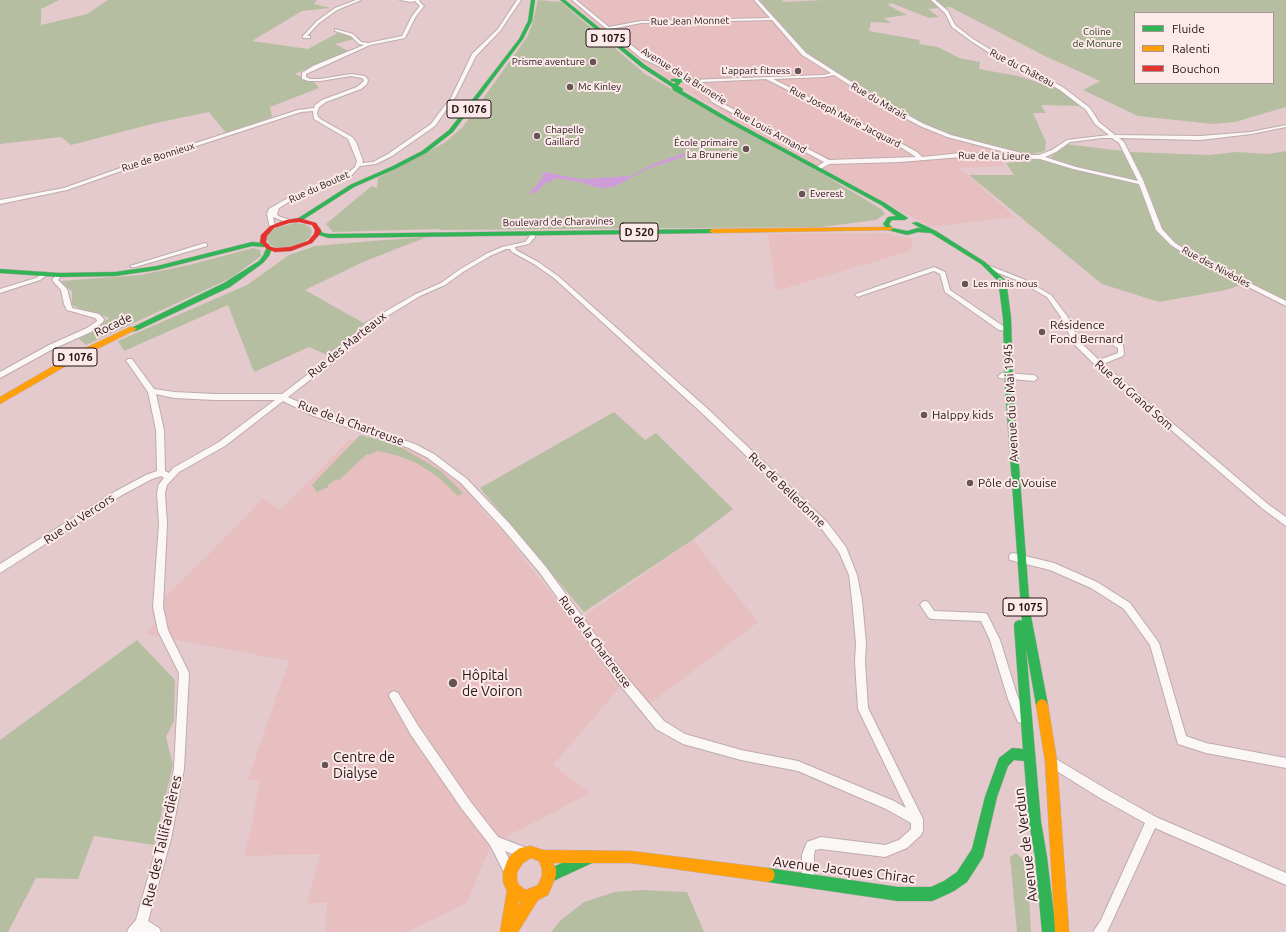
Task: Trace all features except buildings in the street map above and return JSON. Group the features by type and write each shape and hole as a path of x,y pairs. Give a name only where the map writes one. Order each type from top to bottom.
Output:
{"main road":[{"name":"D 1076","path":"299,220 311,214 344,190 424,152 441,140 456,126 522,38 530,21 533,0"},
{"name":"Avenue de la Brunerie","path":"562,0 618,47 665,80 683,80 739,125"},
{"name":"Avenue de la Brunerie","path":"683,80 711,106 739,125 883,204 901,217 909,219 914,227"},
{"name":"D 1076","path":"316,227 320,214 365,181"},
{"path":"883,204 889,212 889,223"},
{"path":"889,223 901,217"},
{"name":"Boulevard de Charavines","path":"165,263 269,229 288,221 299,220 316,227 322,234 329,236 846,229 889,223"},
{"path":"889,223 902,233 914,227"},
{"path":"305,245 314,238 316,227"},
{"name":"Avenue du 8 Mai 1945","path":"914,227 940,236 986,265 995,278 997,286 1004,328 1028,728 1040,758"},
{"path":"267,246 262,238 269,229"},
{"name":"Boulevard de Charavines","path":"0,271 59,275 115,274 245,246 267,246 275,250 291,249 305,245 414,234"},
{"name":"Rocade","path":"0,401 82,353 211,293 240,277 264,259 267,246"},
{"name":"Rocade","path":"153,320 239,284 291,249"},
{"name":"Avenue du 8 Mai 1945","path":"1017,558 1047,741 1040,758"},
{"name":"Avenue Jacques Chirac","path":"525,853 531,852 543,856 631,857 808,880 898,894 932,894 949,886 962,877 978,852 991,797 1003,762 1012,754 1040,758"},
{"name":"Avenue de Verdun","path":"1040,758 1049,932"},
{"name":"D 1075","path":"1040,758 1062,932"},
{"path":"525,853 515,861 510,872 510,882 514,890 520,895 526,897 533,896"},
{"path":"509,932 533,896 542,890 549,876 549,869 543,856"},
{"name":"Avenue Jacques Chirac","path":"549,876 591,856"},
{"path":"509,932 514,890"}],"street":[{"path":"309,37 304,37 318,22 336,9 353,4 359,0"},
{"path":"316,109 324,101 359,88 365,83 366,80 363,77 351,75 320,80 310,80 304,78 304,73 369,44 404,37 414,16 422,6 418,0 402,0"},
{"path":"359,165 374,163 390,155 433,125 454,96 474,55 499,30 519,0"},
{"path":"574,0 642,57 683,80 824,76 833,74"},
{"name":"Rue du Marais","path":"756,0 804,54 833,74 876,100 922,125 949,136 1028,157"},
{"name":"Rue du Château","path":"933,0 947,12 954,26 972,40 1007,62 1029,70 1062,89 1088,110 1097,123 1113,136"},
{"path":"336,9 334,8 340,2"},
{"name":"Rue Jean Monnet","path":"608,28 640,22 772,19"},
{"path":"336,30 352,34 360,43 369,44"},
{"name":"Rue Joseph Marie Jacquard","path":"767,78 910,150 920,158"},
{"name":"Rue Louis Armand","path":"683,80 714,101 828,162"},
{"name":"Rue du Boutet","path":"269,229 270,212 279,205 346,176 354,171 359,165 359,156 353,142 346,135 320,122 315,116 316,109"},
{"name":"Rue de Bonnieux","path":"0,202 65,189 300,111 316,109"},
{"name":"Rue de la Lieure","path":"817,169 828,162 961,155 1040,157 1054,151 1069,141 1113,136 1200,138 1251,133 1286,126"},
{"name":"Rue des Nivéoles","path":"1113,136 1121,142 1141,183 1159,230 1173,244 1193,256 1286,304"},
{"path":"1040,157 1076,168 1141,183"},
{"name":"Rue du Boutet","path":"279,205 274,214 278,219 288,221"},
{"name":"Rue des Marteaux","path":"165,475 222,444 330,361 370,324 387,312 418,295 443,284 488,255 504,248 527,243 533,236 531,234"},
{"path":"133,266 165,263 205,245"},
{"name":"Rue de Belledonne","path":"512,246 514,251 536,263 556,278 706,412 824,525 843,550 853,575 858,600 863,709 917,820"},
{"name":"Rue du Grand Som","path":"986,265 1021,280 1049,296 1064,316 1076,342 1098,363 1266,507 1286,522"},
{"path":"858,295 934,269 943,273 947,291 1004,328"},
{"path":"0,291 32,281 45,274"},
{"path":"0,375 51,347 89,330 100,322 101,319 97,316 69,309 64,289 55,280 59,275"},
{"path":"1098,363 1121,354 1121,347 1115,343"},
{"path":"130,361 152,392 160,430 165,475"},
{"path":"1006,377 1034,378"},
{"name":"Rue de la Chartreuse","path":"152,392 180,396 282,397 314,413 412,446 431,456 464,481 506,526 543,570 614,669 660,725 683,739 740,755 798,766 890,805 917,820"},
{"name":"Rue du Vercors","path":"0,569 119,493 149,476 165,475"},
{"name":"Rue des Tallifardières","path":"137,928 164,839 179,769 184,673 163,631 158,607 162,524 161,493 165,475"},
{"path":"1017,558 1051,566 1094,585 1127,606 1154,643 1182,740 1206,748 1286,763"},
{"path":"925,605 932,615 984,617 995,640 1012,696 1028,728 1047,741"},
{"path":"394,696 419,737 466,805 494,841 510,872"},
{"path":"1040,758 1152,821 1286,879"},
{"path":"808,880 808,854 811,846 821,843 885,851 903,844 917,831 917,820"},
{"path":"1099,932 1105,924 1152,821"},
{"path":"494,841 525,853"},
{"path":"137,928 155,932"}],"shaded area":[{"path":"569,0 759,0 810,56 1021,156 1000,159 1005,166 960,168 1015,217 930,227 743,125 666,78 631,54"},
{"path":"684,153 685,155 683,157 647,169 614,187 599,188 580,182 556,178 545,183 533,194 530,193 543,177 542,174 544,172 580,179 631,176 653,164"},
{"path":"883,233 913,239 910,251 776,291 768,234"},
{"name":"Hôpital de Voiron","path":"349,440 406,445 417,449 446,469 471,493 482,510 504,533 574,623 693,540 758,622 647,706 627,679 553,765 590,793 491,845 467,903 407,932 325,932 327,902 307,904 320,854 244,856 252,825 259,781 248,779 289,661 146,634 160,618 150,611 210,553 263,498 280,510"}],"green space":[{"path":"0,0 59,0 41,9 41,25 87,14 108,0 317,0 314,4 331,8 302,11 252,41 308,49 338,33 347,35 354,39 335,44 348,51 295,74 315,83 319,88 270,107 272,117 226,133 209,112 156,123 71,145 61,137 0,144"},
{"path":"538,0 561,2 645,74 826,176 881,209 885,214 876,220 821,227 439,229 333,232 326,224 372,186 377,188 378,178 444,143 462,128 527,37 532,25"},
{"name":"Coline de Monure","path":"759,0 782,0 784,2 823,0 1286,0 1286,107 1235,122 1213,124 1138,116 1083,90 1100,81 1047,57 950,7 928,9 939,17 929,18 891,3 888,5 907,15 884,18 891,23 871,22 869,31 920,40 919,44 938,47 959,58 980,62 979,69 1018,76 1057,88 1081,106 1041,105 1046,113 1033,113 1046,142 1045,151 1028,155 952,136 922,123 857,89 810,56"},
{"path":"1065,144 1131,152 1210,155 1236,152 1268,154 1286,151 1286,302 1247,283 1226,290 1159,302 1102,284 969,175 1014,175 1006,163 1050,158"},
{"path":"295,223 304,224 310,227 312,231 310,237 304,242 285,248 275,247 269,244 267,239 269,233 276,228"},
{"path":"427,237 363,262 305,290 367,325 327,355 309,347 254,372 228,305 124,351 118,341 247,285 289,255 315,246"},
{"path":"253,248 260,250 261,256 231,278 86,345 77,337 110,318 85,311 72,305 72,292 61,281 140,275 189,265"},
{"path":"614,412 645,440 656,433 733,509 691,541 584,612 480,488"},
{"path":"360,435 394,443 441,471 463,493 458,496 438,477 415,462 378,451 369,455 367,454 338,481 336,479 328,485 328,487 317,492 312,485"},
{"path":"137,640 175,680 174,721 166,737 173,765 154,845 94,836 78,879 36,878 8,932 0,932 0,740"},
{"path":"1016,853 1027,863 1031,932 1017,932 1010,857"},
{"path":"641,890 687,892 704,932 551,932 561,920 584,902 615,892"}],"traffic: fast":[{"path":"299,220 352,186 393,168 424,152 451,131 521,39 530,21 533,0"},
{"path":"562,0 643,66 681,90"},
{"path":"673,80 698,80"},
{"path":"680,80 675,86 675,89 728,120 883,204 901,217"},
{"path":"905,218 890,218 886,224 890,229 898,232 907,233 918,230 929,232"},
{"path":"915,223 934,232 983,263 1000,279 1003,287 1007,318 1009,387 1025,611 1042,705"},
{"path":"318,230 321,234 329,236 712,231"},
{"path":"0,271 59,275 115,274 157,268 252,244 264,245"},
{"path":"133,329 227,285 261,262 266,256 269,248"},
{"path":"1019,625 1035,822 1041,857 1049,932"},
{"path":"768,875 898,894 932,894 949,886 962,877 978,852 991,797 1003,762 1012,754 1029,755"},
{"path":"549,876 587,858"}],"traffic: slow":[{"path":"712,231 890,229"},
{"path":"0,401 82,353 133,329"},
{"path":"1042,705 1051,761 1062,932"},
{"path":"531,852 543,856 549,869 549,876 543,890 537,894 526,897 519,895 514,890 510,882 510,872 513,864 518,858 525,853 531,852"},
{"path":"543,856 631,857 768,875"},
{"path":"507,932 514,890"},
{"path":"510,932 533,896"}],"traffic: jam":[{"path":"299,220 314,224 318,230 317,234 310,242 291,249 275,250 269,248 263,242 264,235 272,227 288,221 299,220"}],"place":[{"name":"Prisme aventure","path":"593,62"},
{"name":"L'appart fitness","path":"798,71"},
{"name":"Mc Kinley","path":"570,87"},
{"name":"Chapelle Gaillard","path":"537,136"},
{"name":"École primaire La Brunerie","path":"746,149"},
{"name":"Everest","path":"802,194"},
{"name":"Les minis nous","path":"965,284"},
{"name":"Résidence Fond Bernard","path":"1042,332"},
{"name":"Halppy kids","path":"924,415"},
{"name":"Pôle de Vouise","path":"970,483"},
{"name":"Hôpital de Voiron","path":"453,683"},
{"name":"Centre de Dialyse","path":"325,765"}]}
